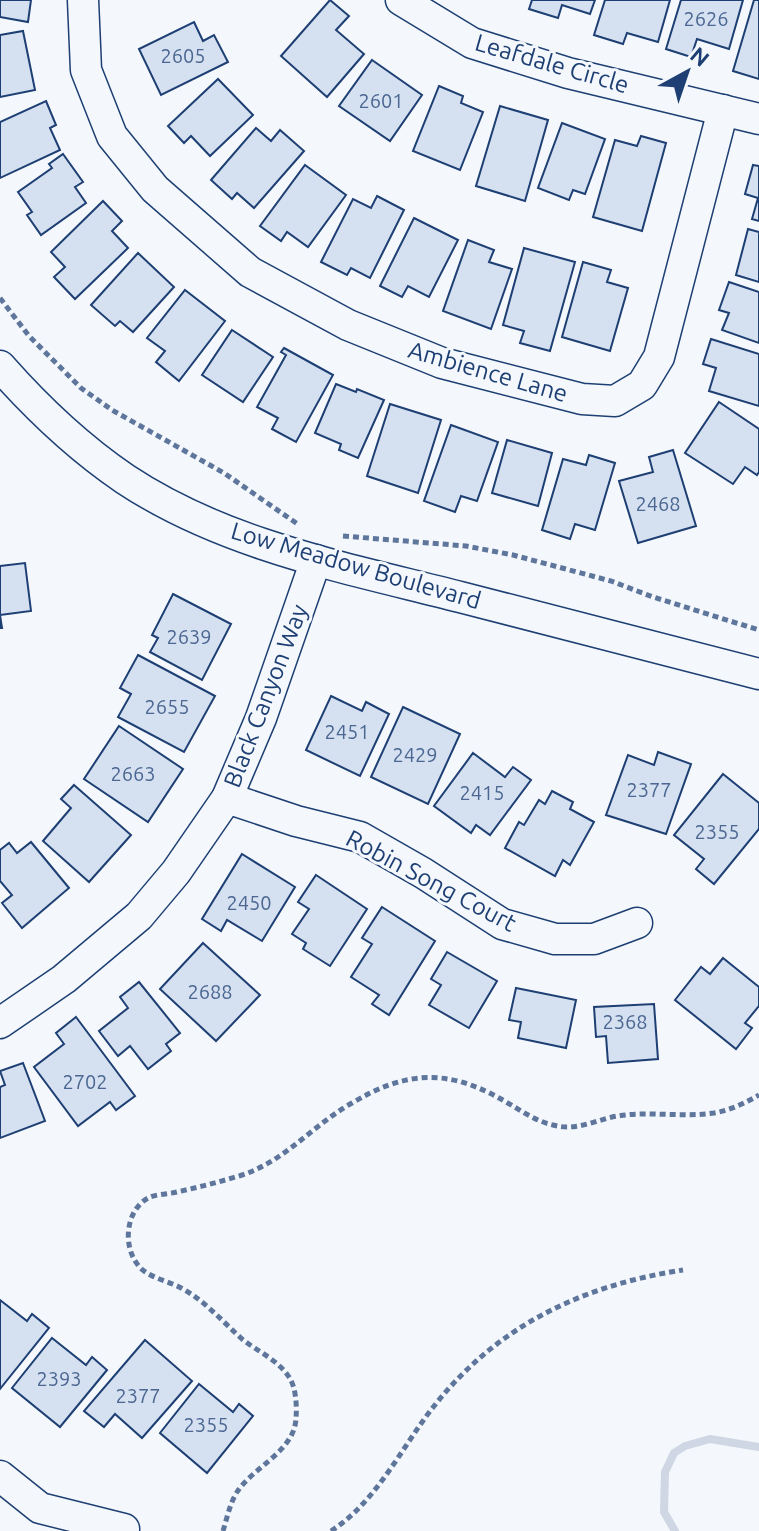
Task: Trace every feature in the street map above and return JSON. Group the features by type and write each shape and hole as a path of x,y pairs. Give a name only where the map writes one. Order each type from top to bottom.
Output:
{"street":[{"name":"Ambience Lane","path":"83,0 86,70 112,136 155,189 250,272 348,325 442,363 582,399 615,401 642,385 659,357 723,110"},
{"name":"Leafdale Circle","path":"401,0 472,43 568,73 759,119"},
{"name":"Low Meadow Boulevard","path":"0,366 35,406 126,480 180,510 236,534 316,560 759,674"},
{"name":"Black Canyon Way","path":"0,1023 64,979 139,916 176,872 227,798 266,705 316,560"},
{"name":"Robin Song Court","path":"227,798 296,821 360,837 502,924 555,939 594,939 637,923"},
{"path":"0,1476 40,1508 124,1529"}],"path":[{"path":"0,298 29,336 81,388 112,410 224,473 297,524 311,528"},
{"path":"337,535 466,546 513,555 611,581 759,630"},
{"path":"223,1531 237,1492 289,1438 297,1421 291,1378 243,1339 205,1302 144,1271 131,1255 128,1238 131,1221 148,1197 218,1183 254,1171 281,1156 348,1105 383,1085 411,1078 453,1080 480,1088 554,1126 580,1127 613,1117 646,1113 713,1113 741,1106 759,1095"},
{"path":"331,1531 370,1496 457,1377 511,1333 544,1313 582,1296 636,1277 683,1270"}],"building":[{"path":"0,0 31,0 28,22 0,17"},
{"path":"330,0 349,16 336,30 364,54 327,97 281,56"},
{"path":"532,0 595,0 590,14 562,5 558,18 529,9"},
{"path":"605,0 670,0 658,42 627,33 623,44 594,35"},
{"path":"681,0 743,0 729,49 697,39 691,57 666,49"},
{"path":"754,0 759,0 759,79 733,71"},
{"path":"194,22 203,41 214,35 228,62 161,95 139,49"},
{"path":"23,31 35,90 0,97 0,35"},
{"path":"372,60 422,95 390,141 339,106"},
{"path":"218,79 253,115 210,156 191,136 184,143 168,126"},
{"path":"439,86 463,96 461,103 483,112 460,170 413,151"},
{"path":"46,101 56,125 50,128 60,150 0,178 0,122"},
{"path":"500,106 548,120 525,201 476,186"},
{"path":"562,123 605,139 585,194 573,190 569,200 538,188"},
{"path":"256,128 271,141 280,130 304,151 254,208 237,193 232,199 211,180"},
{"path":"641,136 666,143 642,231 593,217 615,140 637,146"},
{"path":"63,154 83,182 75,187 86,203 41,235 27,215 32,212 18,192 52,168 49,164"},
{"path":"305,165 346,195 308,247 287,232 281,241 260,226"},
{"path":"753,165 759,166 759,221 752,219 758,198 745,194"},
{"path":"377,196 404,210 370,278 351,268 347,275 321,262 353,199 371,208"},
{"path":"103,201 122,221 112,231 128,248 75,299 54,277 65,267 51,252"},
{"path":"414,218 458,240 429,297 408,286 402,297 380,286"},
{"path":"748,229 759,232 759,282 736,275"},
{"path":"468,240 494,250 489,262 512,269 491,329 443,311"},
{"path":"524,248 575,262 550,351 520,343 524,331 503,325"},
{"path":"138,253 174,287 133,332 120,321 115,326 91,305"},
{"path":"583,262 611,270 607,282 628,288 610,351 562,337"},
{"path":"729,282 759,292 759,343 722,330 729,313 719,310"},
{"path":"185,290 225,321 179,381 156,362 165,351 147,338"},
{"path":"232,330 273,357 243,402 202,375"},
{"path":"711,339 759,354 759,406 709,391 716,368 703,364"},
{"path":"284,348 333,375 296,442 272,429 278,418 257,407 286,355 281,352"},
{"path":"336,384 384,400 358,458 339,450 341,444 315,433"},
{"path":"719,402 759,429 759,472 757,475 745,467 733,484 685,453"},
{"path":"390,404 441,420 418,493 367,476"},
{"path":"451,425 498,442 477,501 461,496 455,512 424,501"},
{"path":"507,440 552,453 538,506 492,493"},
{"path":"673,450 696,526 638,543 619,481 653,472 649,457"},
{"path":"589,455 615,463 595,530 575,524 570,539 542,530 563,459 586,465"},
{"path":"25,563 31,611 0,615 0,566"},
{"path":"173,594 231,624 202,680 150,652 158,638 152,635"},
{"path":"138,655 215,696 184,752 118,717 131,694 120,688"},
{"path":"331,696 362,711 366,702 389,714 360,776 306,750"},
{"path":"403,707 460,734 428,804 371,777"},
{"path":"119,726 183,769 148,822 84,779"},
{"path":"658,752 691,764 666,834 606,815 628,755 654,765"},
{"path":"473,753 505,777 513,767 531,780 490,835 476,825 471,833 434,806"},
{"path":"723,774 759,803 759,829 714,884 696,869 704,859 674,835"},
{"path":"74,785 131,835 89,882 43,841 71,808 61,799"},
{"path":"552,791 573,802 570,809 594,822 570,865 563,860 555,876 505,848 519,822 524,825 539,800 545,804"},
{"path":"31,842 69,888 22,928 2,903 12,895 0,881 0,850 9,843 17,853"},
{"path":"242,854 295,887 262,941 227,920 221,931 202,919"},
{"path":"316,875 367,909 330,966 303,949 306,943 292,934 309,909 298,902"},
{"path":"382,907 435,941 389,1015 372,1004 379,995 351,977 372,944 362,938"},
{"path":"203,943 260,995 216,1041 160,989"},
{"path":"447,952 497,981 469,1028 429,1005 441,985 431,979"},
{"path":"723,958 759,987 759,1006 745,1023 752,1028 736,1049 675,1000 701,967 710,974"},
{"path":"139,982 180,1033 166,1044 171,1051 148,1069 130,1046 118,1056 99,1031 128,1008 120,997"},
{"path":"516,988 576,1000 566,1048 518,1038 521,1022 509,1020"},
{"path":"654,1004 658,1059 608,1063 606,1036 596,1037 594,1007"},
{"path":"76,1017 135,1096 116,1110 110,1102 78,1126 34,1067 64,1044 56,1033"},
{"path":"23,1063 45,1121 0,1138 0,1087 5,1085 0,1071"},
{"path":"0,1300 27,1321 32,1314 49,1328 0,1389"},
{"path":"52,1338 86,1365 92,1357 107,1370 60,1427 12,1388"},
{"path":"145,1340 192,1381 142,1438 115,1414 104,1427 84,1411"},
{"path":"199,1384 233,1412 239,1404 253,1416 207,1473 160,1433"}],"waterway":[{"path":"675,1531 664,1512 665,1472 674,1453 685,1446 710,1439 759,1447"}]}
